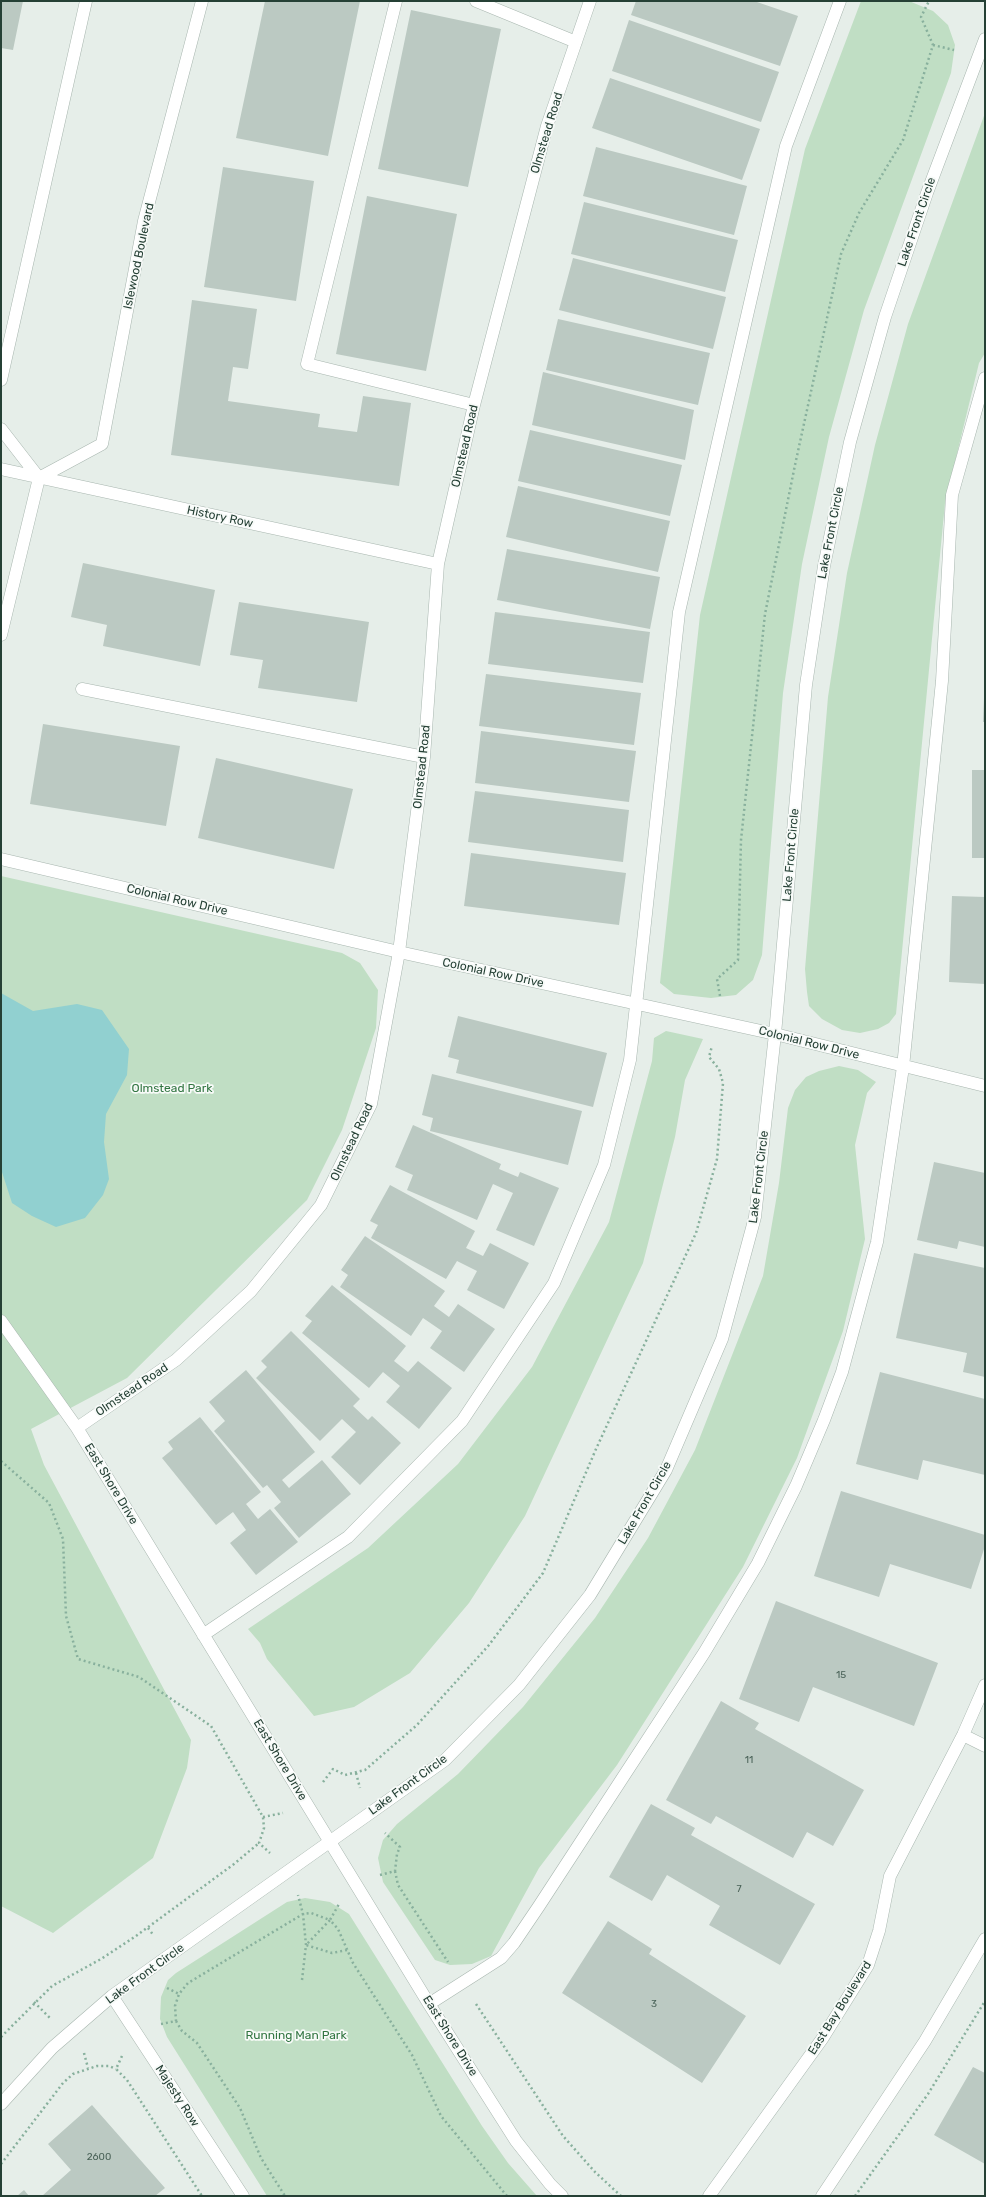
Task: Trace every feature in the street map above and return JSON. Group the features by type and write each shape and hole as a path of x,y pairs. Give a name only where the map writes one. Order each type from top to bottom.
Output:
{"street":[{"path":"1,380 86,1"},
{"name":"Islewood Boulevard","path":"39,478 102,444 144,221 202,1"},
{"path":"396,1 307,364 474,405"},
{"path":"476,1 576,42"},
{"name":"Olmstead Road","path":"77,1428 176,1360 251,1291 321,1206 372,1104 399,952 424,757 438,564 474,405 547,126 590,1"},
{"path":"203,1635 348,1537 462,1420 554,1283 601,1172 630,1060 679,612 786,146 840,1"},
{"name":"Lake Front Circle","path":"1,2104 52,2048 112,1996 445,1760 519,1685 590,1596 666,1470 722,1339 756,1217 775,1034 806,685 824,566 846,457 885,317 927,193 985,39"},
{"path":"429,2004 463,1984 501,1958 514,1943 704,1653 758,1563 780,1522 824,1420 842,1372 858,1318 877,1242 903,1067 942,681 952,495 985,378"},
{"path":"1,428 39,478 1,635"},
{"name":"History Row","path":"1,469 438,564"},
{"path":"82,688 424,757"},
{"name":"Colonial Row Drive","path":"1,859 399,952 775,1034 903,1067 985,1086"},
{"name":"East Shore Drive","path":"1,1322 77,1428 429,2004 516,2141 550,2184 562,2196"},
{"name":"East Bay Boulevard","path":"709,2196 822,2039 868,1965 879,1931 890,1876 963,1735 985,1685"},
{"path":"963,1735 985,1746"},
{"path":"822,2196 925,2041 985,1939"},
{"name":"Majesty Row","path":"112,1996 243,2196"}],"path":[{"path":"262,1817 281,1814 323,1783 334,1769 345,1775 366,1770 417,1725 499,1633 543,1573 596,1449 696,1233 717,1159 723,1083 719,1069 709,1057 718,1022 721,998 717,979 738,960 741,840 765,614 795,465 841,254 859,213 903,140 933,45 921,17 929,1"},
{"path":"1,1461 49,1503 63,1539 66,1616 78,1659 139,1677 211,1726 262,1817 264,1828 259,1843 234,1864 136,1936 101,1959 52,1986 1,2037"},
{"path":"259,1843 274,1856 300,1897 306,1945 302,1980"},
{"path":"395,1872 398,1885 563,2136 595,2172 621,2196"},
{"path":"285,2196 261,2158 240,2108 197,2043 182,2030 176,2021 175,2006 179,1994 188,1983 303,1914"},
{"path":"306,1945 330,1920 341,1933 356,1969 412,2055 445,2122 507,2196"},
{"path":"306,1945 332,1953 347,1950"},
{"path":"855,2196 928,2094 985,2001"},
{"path":"116,2069 124,2053 160,2024 176,2021"},
{"path":"1,2164 63,2083 73,2074 97,2066 109,2066 116,2069 127,2080 202,2196"}],"green space":[{"path":"861,1 909,1 933,11 948,25 955,45 951,73 864,310 829,437 802,564 783,693 762,955 753,980 736,995 711,998 674,994 660,983 700,615 805,149"},
{"path":"985,113 985,353 979,363 945,503 896,1014 889,1023 878,1029 860,1033 842,1030 822,1019 809,1006 807,992 805,969 828,697 847,573 875,445 908,324"},
{"name":"Olmstead Park","path":"1,876 342,953 360,963 378,990 376,1028 342,1130 307,1200 127,1378 31,1429 44,1465 191,1740 187,1768 153,1858 53,1933 1,1906"},
{"path":"666,1031 703,1039 685,1080 675,1137 643,1263 525,1516 469,1603 410,1673 354,1707 314,1716 267,1659 260,1643 248,1629 368,1548 458,1464 532,1367 609,1222 652,1061 654,1038"},
{"path":"839,1066 858,1070 876,1082 867,1093 855,1145 865,1239 843,1331 797,1458 743,1567 617,1765 539,1868 491,1956 472,1964 450,1965 435,1960 383,1882 378,1858 383,1840 397,1824 458,1774 523,1707 595,1618 648,1538 695,1450 763,1276 779,1183 788,1108 795,1090 806,1077 819,1071"},
{"name":"Running Man Park","path":"305,1898 330,1902 349,1914 482,2126 508,2163 537,2196 267,2196 167,2037 160,2019 161,1997 168,1980 176,1973 287,1902"}],"water":[{"path":"1,993 33,1011 77,1004 102,1010 129,1049 127,1075 106,1114 104,1142 109,1179 103,1195 85,1218 56,1227 32,1216 12,1203 1,1169"}],"building":[{"path":"1,1 23,1 13,50 1,48"},
{"path":"265,1 360,1 328,156 236,138"},
{"path":"636,1 754,1 798,16 780,66 631,15"},
{"path":"411,10 501,29 468,187 378,169"},
{"path":"629,20 779,72 761,122 612,71"},
{"path":"610,78 760,129 742,180 592,128"},
{"path":"596,147 747,186 734,235 583,196"},
{"path":"223,167 314,181 296,301 204,287"},
{"path":"367,196 457,214 426,371 336,354"},
{"path":"584,202 738,240 725,292 571,254"},
{"path":"573,258 726,297 713,349 559,310"},
{"path":"192,300 257,309 248,369 233,367 228,401 320,414 318,427 357,432 363,396 411,403 399,486 171,455"},
{"path":"558,319 710,353 698,405 546,370"},
{"path":"543,372 694,410 685,460 532,425"},
{"path":"530,430 682,465 670,516 518,481"},
{"path":"518,486 670,521 658,572 506,537"},
{"path":"507,549 660,577 650,629 497,600"},
{"path":"83,563 215,590 200,666 103,646 107,625 71,617"},
{"path":"239,602 369,622 357,702 258,688 263,660 230,655"},
{"path":"495,612 650,632 643,683 488,664"},
{"path":"486,674 641,693 634,745 479,726"},
{"path":"984,698 985,722 983,722"},
{"path":"43,724 180,746 166,826 30,804"},
{"path":"481,731 636,751 629,802 475,783"},
{"path":"216,758 353,789 334,869 198,838"},
{"path":"972,770 985,770 985,858 972,858"},
{"path":"475,791 629,810 623,862 468,842"},
{"path":"471,853 626,873 619,925 464,906"},
{"path":"952,896 985,897 985,984 949,982"},
{"path":"458,1016 607,1053 593,1107 456,1073 459,1060 448,1057"},
{"path":"432,1074 582,1111 568,1165 430,1131 433,1118 422,1115"},
{"path":"413,1125 501,1164 499,1169 518,1177 520,1172 559,1188 534,1246 496,1230 513,1193 493,1184 477,1220 407,1190 413,1175 395,1167"},
{"path":"934,1162 985,1173 985,1247 959,1241 957,1249 917,1240"},
{"path":"390,1185 475,1231 466,1248 483,1256 490,1243 529,1263 504,1309 467,1290 477,1271 457,1261 446,1279 371,1238 378,1225 370,1221"},
{"path":"365,1236 445,1291 434,1306 449,1317 458,1304 495,1329 464,1372 430,1348 442,1331 423,1318 411,1336 340,1287 348,1275 341,1270"},
{"path":"914,1253 985,1268 985,1377 963,1372 967,1353 896,1338"},
{"path":"332,1285 406,1346 394,1361 408,1372 418,1361 452,1388 419,1429 386,1402 400,1386 383,1372 369,1388 302,1333 312,1321 305,1316"},
{"path":"291,1331 360,1399 353,1406 368,1420 372,1416 401,1443 360,1485 331,1457 356,1432 342,1419 320,1441 256,1378 267,1367 261,1361"},
{"path":"246,1370 315,1452 282,1480 289,1488 322,1460 351,1494 299,1538 274,1508 281,1502 267,1485 263,1488 214,1431 225,1421 209,1402"},
{"path":"880,1372 985,1399 985,1475 923,1460 918,1480 856,1464"},
{"path":"200,1417 261,1492 246,1504 258,1519 270,1509 298,1542 256,1575 230,1543 246,1530 233,1512 216,1525 162,1458 173,1449 168,1442"},
{"path":"841,1491 985,1535 985,1546 971,1589 890,1564 879,1597 814,1576"},
{"path":"776,1601 938,1663 914,1726 813,1687 799,1722 739,1699"},
{"path":"721,1701 759,1723 755,1729 864,1790 833,1846 807,1832 793,1858 716,1816 711,1824 666,1800"},
{"path":"651,1804 695,1828 691,1835 815,1904 780,1965 709,1925 720,1906 667,1875 652,1901 609,1877"},
{"path":"608,1921 652,1949 649,1954 746,2016 702,2083 562,1993"},
{"path":"973,2067 985,2073 985,2164 934,2135"},
{"path":"92,2105 165,2188 155,2196 42,2196 71,2170 48,2144"},
{"path":"24,2190 29,2196 17,2196"}]}
